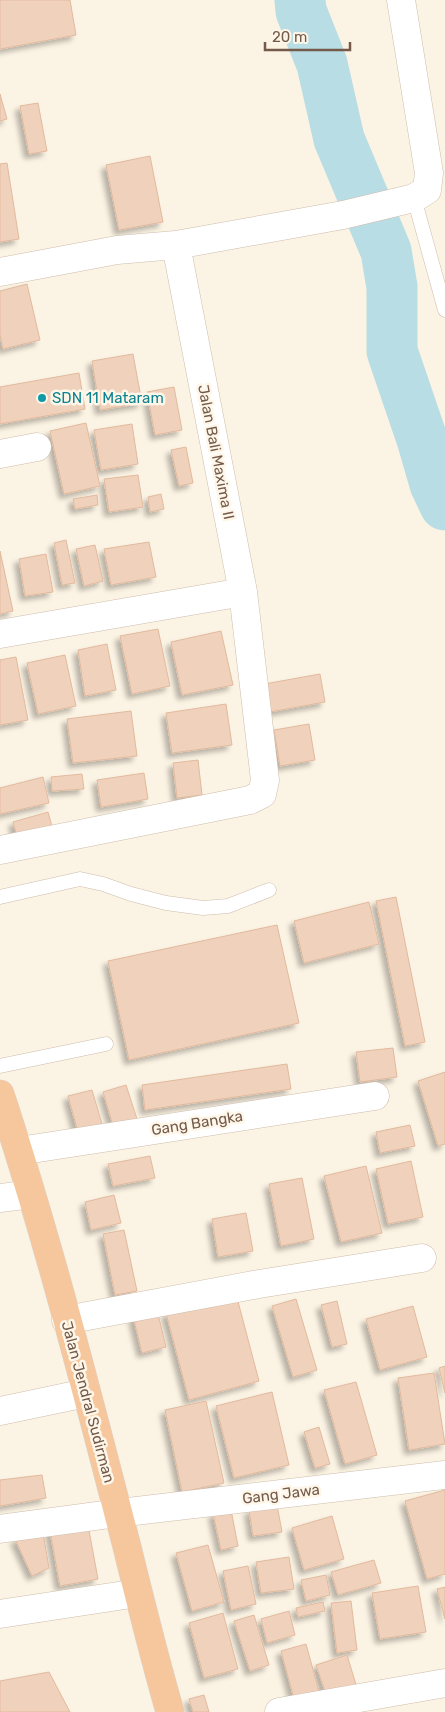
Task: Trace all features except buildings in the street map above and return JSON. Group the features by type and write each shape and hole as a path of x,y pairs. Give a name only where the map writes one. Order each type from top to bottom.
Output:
{"highway":[{"name":"Jalan Jendral Sudirman","path":"0,1094 19,1151 66,1320 170,1712"}],"street":[{"path":"0,272 117,250 176,246 343,215 414,198 427,190 430,173 401,0"},
{"name":"Jalan Bali Maxima II","path":"0,850 250,800 262,794 265,780 243,592 176,246"},
{"path":"0,454 37,447"},
{"path":"0,634 243,592"},
{"name":"Gang Bangka","path":"19,1151 376,1096"},
{"path":"0,1198 31,1194"},
{"path":"66,1320 259,1284 422,1258"},
{"path":"0,1411 86,1393"},
{"name":"Gang Jawa","path":"0,1529 118,1513 445,1475"},
{"path":"0,1614 138,1593"},
{"path":"279,1712 445,1683"}],"lane":[{"path":"414,198 445,310"},
{"path":"0,897 80,879 103,884 166,904 204,908 228,906 270,890"},
{"path":"0,1066 106,1044"}],"waterway":[{"path":"300,0 301,11 322,64 339,139 386,251 392,287 392,351 435,484 445,505"}],"place":[{"name":"SDN 11 Mataram","path":"42,398"}]}
